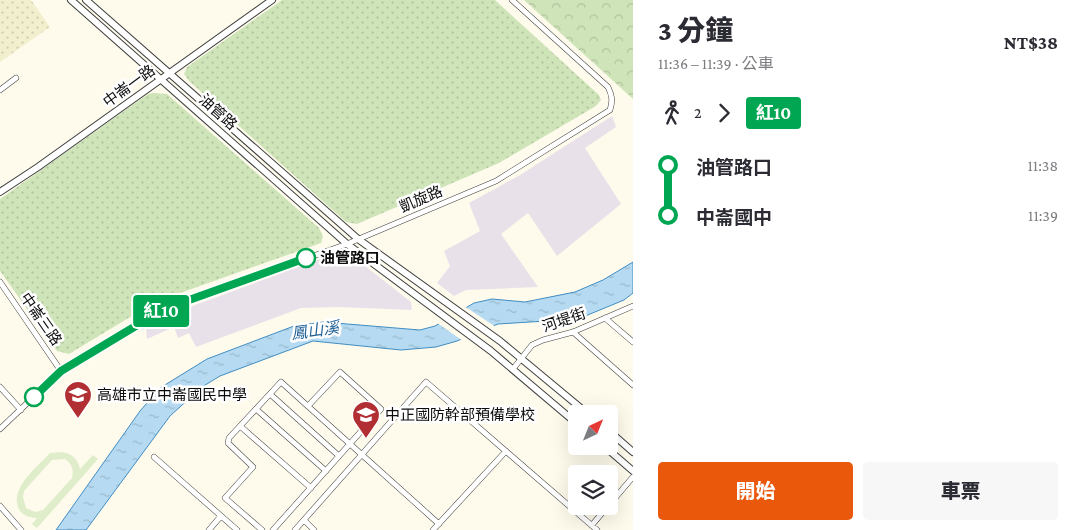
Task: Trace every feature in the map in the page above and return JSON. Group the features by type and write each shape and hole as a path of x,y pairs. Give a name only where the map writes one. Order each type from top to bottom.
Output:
{"street":[{"name":"油管路","path":"72,0 348,244"},
{"name":"油管路","path":"86,0 358,239"},
{"name":"中崙一路","path":"0,192 272,0"},
{"name":"凱旋路","path":"358,239 496,180 610,110 612,94 608,87 512,0"},
{"path":"0,90 16,78"},
{"path":"0,430 61,371 164,309 358,239 500,341 577,405"},
{"path":"348,244 491,350 568,416"},
{"name":"中崙三路","path":"0,282 61,371"},
{"name":"河堤街","path":"513,368 532,346 543,340 573,332 633,306"},
{"path":"605,318 633,342"},
{"path":"573,332 633,384"},
{"path":"273,530 381,409 340,372 308,406"},
{"path":"262,530 225,498 253,467 228,443 229,438 281,382 439,524"},
{"path":"295,530 426,382 597,530"},
{"path":"0,388 20,410"},
{"path":"270,394 339,456"},
{"path":"256,409 326,471"},
{"path":"240,426 311,488"},
{"path":"618,440 633,452"},
{"path":"433,530 506,452"},
{"path":"614,455 633,471"},
{"path":"154,457 237,530"},
{"path":"618,494 633,477"},
{"path":"0,506 21,530"},
{"path":"592,526 601,515"},
{"path":"209,530 221,516"},
{"path":"304,520 314,530"}],"shaded area":[{"path":"0,0 31,0 50,27 0,62"},
{"path":"612,116 616,127 585,148 621,204 557,256 528,213 501,234 538,287 466,290 454,296 437,283 450,266 444,251 480,231 469,203 520,175"},
{"path":"346,251 411,302 412,310 338,307 301,308 196,347 189,333 178,338 174,327 147,339 146,327 176,312"}],"green space":[{"path":"282,0 495,0 599,95 601,100 596,106 499,163 357,224 346,222 189,81 184,74 187,67"},
{"path":"524,0 633,0 633,99"},
{"path":"148,94 167,94 319,228 323,236 321,243 155,302 69,354 57,351 0,271 0,199"},
{"path":"62,452 69,454 74,457 80,469 93,455 98,459 37,528 32,524 37,518 32,518 20,511 17,495 25,479 50,453","holes":["65,459 72,467 72,478 43,510 35,512 26,508 23,497 24,491 52,460"]}],"water":[{"name":"鳳山溪","path":"633,262 633,293 624,300 578,319 498,324 457,341 436,347 401,350 313,341 220,376 202,387 170,416 86,530 56,530 140,411 160,388 207,359 294,326 323,322 420,330 435,326 474,303 492,299 525,302 575,292 603,280"}],"pier":[{"path":"464,306 496,327 463,341 436,322"}],"bus line":[{"name":"紅10","path":"34,397 61,371 164,309 306,258"}],"place":[{"name":"油管路口","path":"306,258"},
{"name":"高雄市立中崙國民中學","path":"78,419"},
{"name":"中正國防幹部預備學校","path":"366,439"}]}
